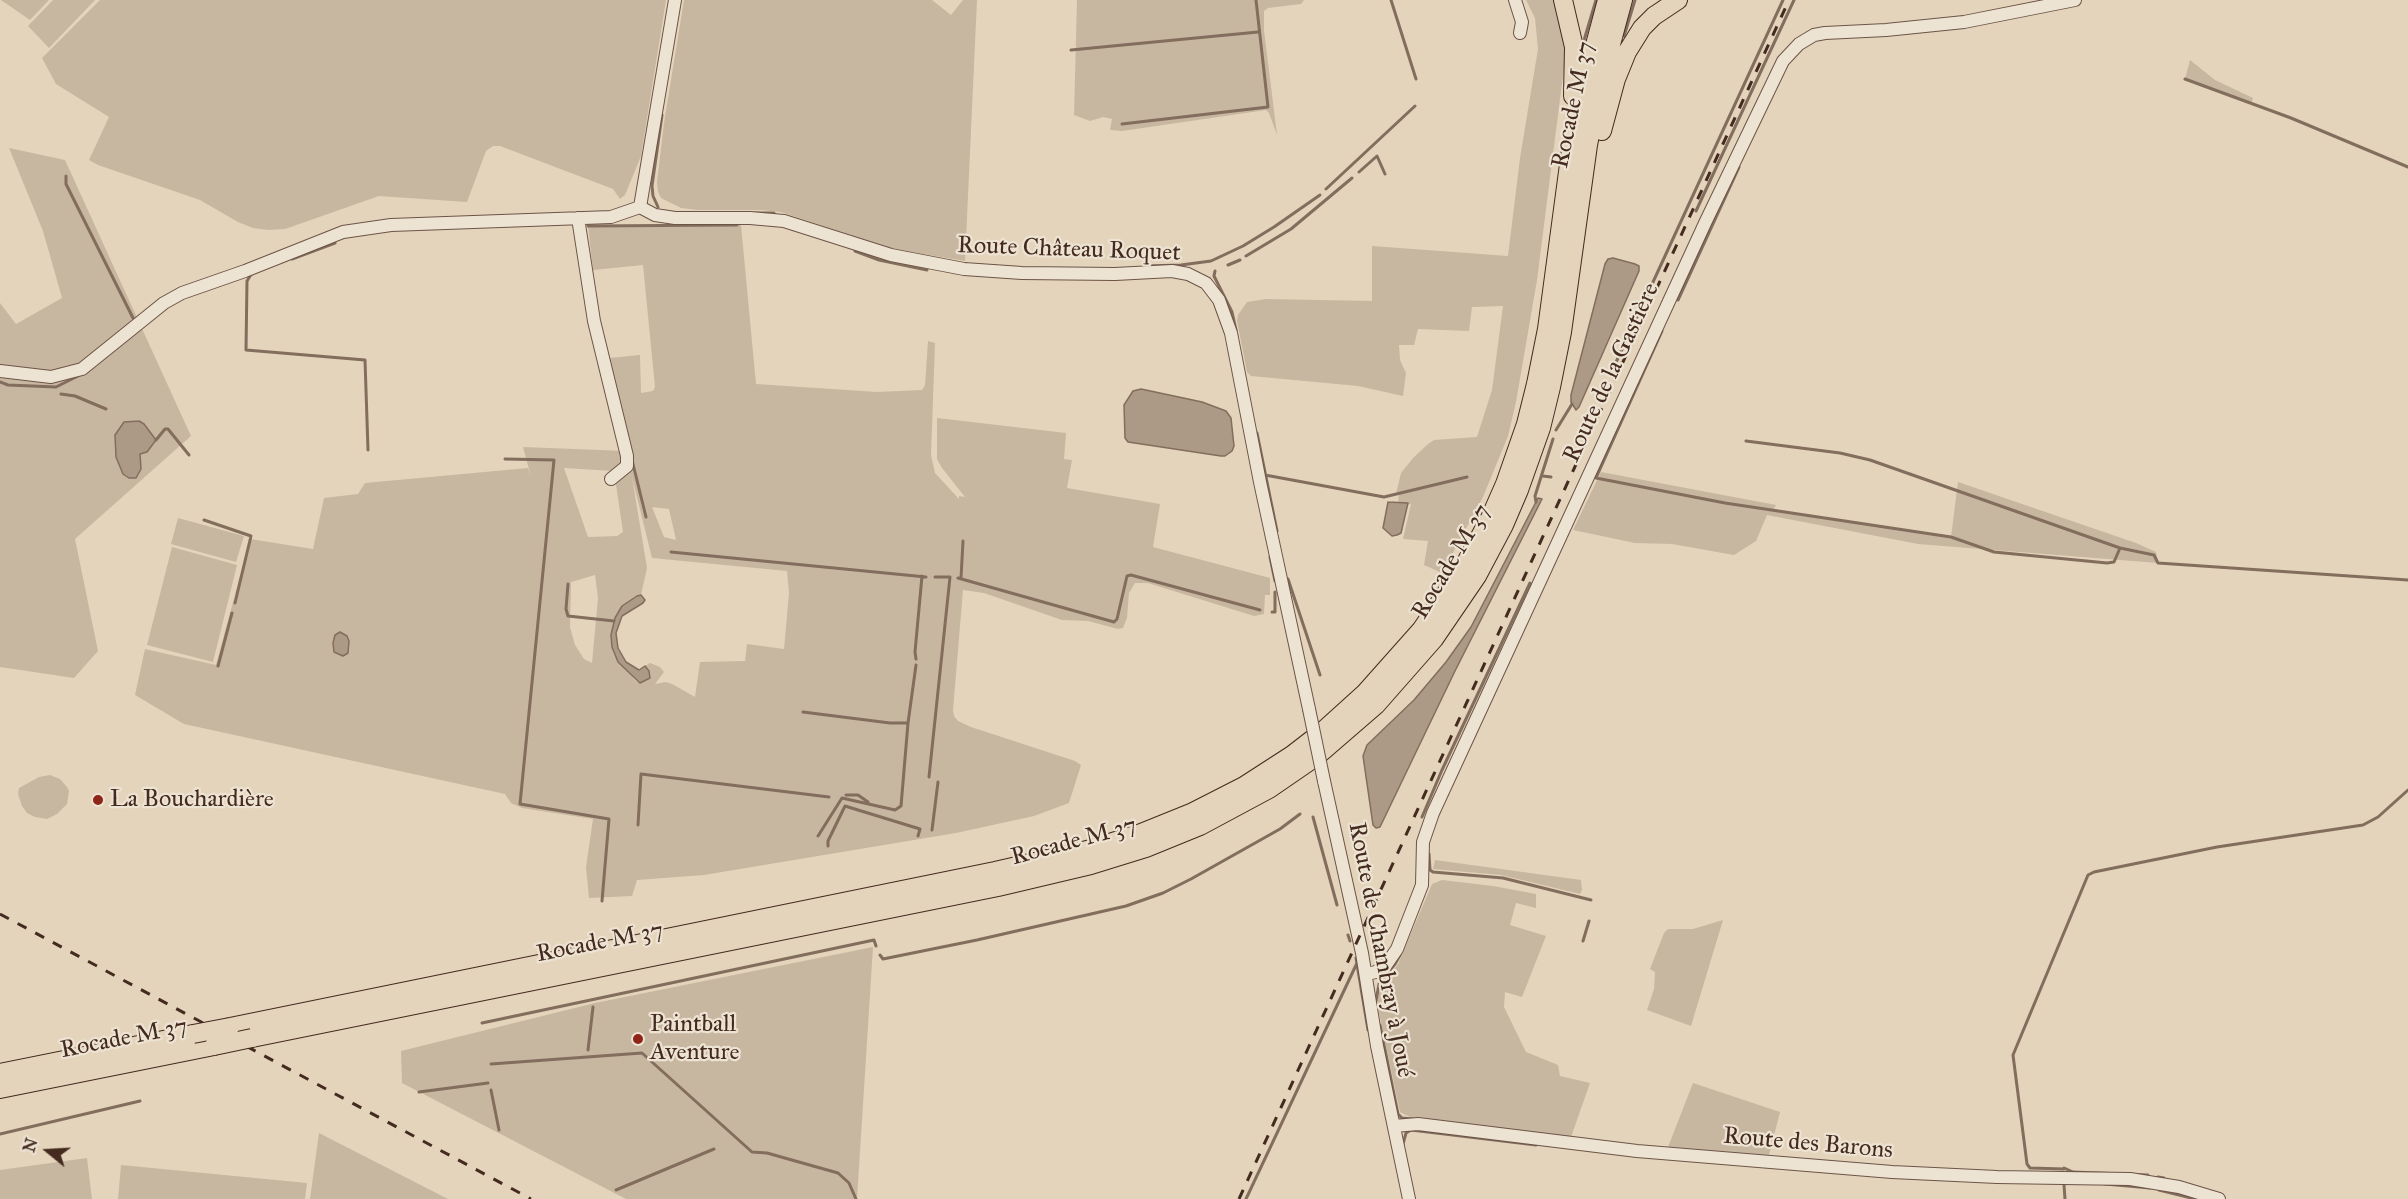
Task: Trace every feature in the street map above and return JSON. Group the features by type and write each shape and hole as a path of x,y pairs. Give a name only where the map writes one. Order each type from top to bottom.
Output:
{"highway":[{"path":"1563,0 1572,36 1574,60 1567,171"},
{"name":"Rocade M 37","path":"0,1071 22,1069 1069,855 1124,840 1176,820 1228,795 1260,776 1323,731 1391,667 1443,600 1486,526 1513,464 1536,384 1549,311 1567,171 1584,86 1607,0"},
{"name":"Rocade M 37","path":"0,1089 1082,868 1183,834 1269,789 1333,743 1389,691 1424,651 1450,616 1495,542 1527,470 1546,407 1562,332 1578,210 1595,108 1623,0"},
{"path":"1578,210 1616,79 1627,52 1642,28 1654,16 1678,0"},
{"path":"0,1097 51,1079"}],"street":[{"path":"0,371 51,377 82,369 164,303 182,292 245,271 343,232 391,225 611,217 640,207 675,0"},
{"path":"1515,0 1522,22 1520,33"},
{"name":"Route de la Gastière","path":"1366,974 1376,972 1386,965 1397,949 1422,885 1423,842 1428,823 1697,239 1783,62 1799,44 1814,35 1964,22 2075,0"},
{"name":"Route Château Roquet","path":"640,207 655,215 675,218 750,218 784,221 891,255 964,269 1022,273 1120,274 1172,271 1188,274 1206,283 1220,300 1231,333 1260,482 1309,709"},
{"path":"578,218 594,321 627,456 627,466 611,479"},
{"name":"Route de Chambray à Joué","path":"1309,709 1366,974 1371,1013 1409,1199"},
{"name":"Route des Barons","path":"1394,1126 1412,1124 1647,1152 1892,1172 1976,1177 2130,1179 2179,1187 2219,1199"}],"shaded area":[{"path":"1,0 49,0 30,20"},
{"path":"53,0 95,0 49,48 28,26"},
{"path":"100,0 666,0 641,156 625,195 620,199 613,189 500,146 493,146 486,151 467,202 379,196 285,229 268,230 253,228 200,200 89,160 109,117 56,84 42,58"},
{"path":"684,0 932,0 951,15 963,0 977,0 965,261 893,249 781,212 697,210 681,208 661,198 657,182"},
{"path":"1077,0 1304,0 1301,4 1268,8 1264,11 1264,30 1277,135 1266,110 1122,131 1110,130 1112,119 1103,117 1090,121 1074,115"},
{"path":"1526,0 1556,0 1566,52 1537,280 1508,436 1483,497 1442,573 1424,565 1428,541 1403,539 1411,504 1398,505 1399,494 1396,494 1401,473 1428,444 1434,440 1477,437 1492,390 1503,306 1472,307 1469,331 1418,329 1414,345 1399,345 1400,360 1406,373 1403,396 1358,386 1251,376 1247,372 1237,321 1238,315 1247,302 1266,299 1372,301 1372,246 1508,256 1520,158 1538,49 1535,18"},
{"path":"2190,60 2215,80 2253,98 2251,104 2185,79"},
{"path":"9,148 65,160 191,436 75,539 98,651 74,678 0,667 0,303 16,324 62,298 43,231"},
{"path":"741,225 756,384 877,392 922,390 925,385 928,341 935,343 931,455 935,473 959,499 959,496 965,497 937,459 937,418 1066,433 1064,459 1072,460 1067,488 1160,504 1153,547 1270,578 1270,595 1265,595 1264,614 1254,616 1148,583 1135,583 1129,593 1127,618 1123,628 1118,629 1088,621 1062,620 984,593 963,590 954,716 958,721 971,727 1075,761 1081,765 1069,803 1034,816 956,833 704,875 637,880 632,896 589,898 586,867 593,819 522,808 511,803 505,794 184,724 135,695 145,649 216,665 250,539 313,549 324,498 358,494 365,483 528,468 531,477 523,447 626,451 609,358 640,355 641,393 653,391 655,387 643,265 593,270 588,226","holes":["564,468 614,471 623,532 617,536 588,537","632,477 652,558 787,571 789,593 784,649 747,644 745,661 700,662 695,697 666,682 655,684 664,672 660,667 650,663 645,666 649,671 637,682 614,654 611,635 617,614 622,606 641,595 647,568","652,507 669,509 676,540 664,537","595,575 598,598 592,663 584,659 575,645 570,627 571,582"]},
{"path":"1613,258 1639,266 1639,271 1576,410 1571,402 1571,395 1605,264 1608,259"},
{"path":"1141,389 1202,402 1226,411 1231,418 1234,446 1232,451 1221,456 1128,442 1125,438 1124,405 1133,391"},
{"path":"139,421 156,440 147,452 140,454 141,469 136,478 129,478 123,474 116,457 115,435 124,422"},
{"path":"1601,472 1776,505 1773,510 1951,537 1958,482 2136,543 2156,552 2158,563 1918,544 1767,515 1756,541 1734,555 1672,544 1635,543 1573,530"},
{"path":"1538,498 1542,499 1455,671 1380,827 1376,828 1373,825 1363,756 1367,745 1414,700 1446,662 1471,627"},
{"path":"1388,502 1408,503 1401,533 1392,536 1383,528"},
{"path":"178,518 244,536 236,562 171,544"},
{"path":"172,547 237,565 213,662 147,645"},
{"path":"641,595 645,600 622,616 616,633 618,648 626,662 639,670 645,666 649,671 650,678 640,683 618,662 612,647 611,635 615,618 622,606"},
{"path":"340,632 347,636 349,641 348,653 343,656 334,652 335,635"},
{"path":"50,775 60,779 67,787 69,791 67,804 57,814 47,819 35,817 27,813 22,806 18,794 19,788 39,777"},
{"path":"1435,860 1581,880 1582,890 1580,894 1501,875 1433,869"},
{"path":"1442,880 1536,894 1536,908 1516,903 1510,925 1546,936 1522,997 1505,992 1504,1007 1526,1052 1558,1065 1560,1076 1590,1083 1571,1137 1410,1117 1400,1112 1378,1008 1378,994 1398,964 1432,884"},
{"path":"1723,920 1691,1026 1647,1010 1654,989 1655,972 1650,969 1664,933 1668,929 1693,929"},
{"path":"873,947 857,1199 626,1199 402,1083 401,1051 595,1003"},
{"path":"1693,1083 1780,1112 1769,1155 1668,1147"},
{"path":"319,1133 448,1199 310,1199"},
{"path":"87,1158 92,1199 0,1199 0,1170"},
{"path":"121,1165 307,1183 305,1199 118,1199"}],"waterway":[{"path":"1122,124 1268,107 1256,0"},
{"path":"1391,0 1416,79"},
{"path":"1582,47 1596,0"},
{"path":"1624,36 1635,0"},
{"path":"1612,371 1783,0"},
{"path":"1696,211 1794,0"},
{"path":"1071,50 1258,32"},
{"path":"2185,79 2291,118 2408,167"},
{"path":"1326,189 1415,106"},
{"path":"658,207 652,186 662,115"},
{"path":"1359,172 1377,156 1385,174"},
{"path":"1678,300 1739,167"},
{"path":"66,176 66,184 133,318"},
{"path":"1246,256 1291,229 1352,178"},
{"path":"1145,266 1211,261 1243,246 1320,195"},
{"path":"754,213 774,213"},
{"path":"588,226 737,225"},
{"path":"292,259 335,243"},
{"path":"855,251 879,260 927,270"},
{"path":"1228,265 1240,260"},
{"path":"1215,271 1214,276 1232,312 1236,330"},
{"path":"252,273 247,281 246,350 365,360 368,450"},
{"path":"1662,331 1596,478 1725,503 1951,537 1994,552 2107,563 2114,562 2120,548 2154,555 2158,563 2408,580"},
{"path":"0,382 8,385 56,387 78,376"},
{"path":"61,394 75,396 106,409"},
{"path":"1556,430 1572,404"},
{"path":"156,440 165,429 168,429 189,455"},
{"path":"1257,433 1277,531"},
{"path":"1536,502 1535,496 1553,439"},
{"path":"1746,441 1840,453 1870,460 2120,548"},
{"path":"505,459 554,460 520,804 609,819 602,901"},
{"path":"632,460 646,517"},
{"path":"1265,475 1384,497 1467,477"},
{"path":"1543,476 1551,477"},
{"path":"204,520 251,536 235,603"},
{"path":"961,578 963,541"},
{"path":"671,552 926,577"},
{"path":"1270,557 1275,581"},
{"path":"958,578 1114,622 1117,619 1127,576 1131,575 1260,610"},
{"path":"916,659 922,576"},
{"path":"935,577 950,577"},
{"path":"929,777 950,577"},
{"path":"1288,579 1320,675"},
{"path":"1422,817 1530,583"},
{"path":"568,584 566,609 568,616 614,621"},
{"path":"1272,612 1275,612 1275,592"},
{"path":"218,666 232,613"},
{"path":"908,723 916,665"},
{"path":"803,712 890,723 908,723 901,806 895,810 842,798 818,836"},
{"path":"638,825 641,774 829,797"},
{"path":"932,830 938,782"},
{"path":"2064,1169 2030,1168 2027,1164 2013,1055 2088,875 2217,847 2363,825 2378,817 2408,790"},
{"path":"846,795 858,795 868,802"},
{"path":"828,846 828,841 845,806 920,829 918,836"},
{"path":"880,955 883,959 1126,906 1163,893 1191,879 1280,829 1300,814"},
{"path":"1313,817 1337,905"},
{"path":"1429,854 1430,870 1433,872 1503,878 1591,900"},
{"path":"1583,941 1589,921"},
{"path":"1348,935 1350,941"},
{"path":"482,1023 874,940 876,946"},
{"path":"1376,1001 1379,984 1400,955"},
{"path":"1356,958 1368,1030"},
{"path":"1246,1199 1357,963"},
{"path":"588,1050 593,1007"},
{"path":"1380,1025 1398,1114 1402,1118 1413,1119"},
{"path":"491,1064 642,1053 752,1152 767,1153 838,1173 849,1183 856,1199"},
{"path":"419,1092 488,1083"},
{"path":"491,1090 499,1130"},
{"path":"0,1134 140,1101"},
{"path":"1403,1144 1406,1133 1411,1130 1536,1145"},
{"path":"616,1190 714,1149"},
{"path":"2064,1168 2073,1172 2148,1175"},
{"path":"2158,1177 2164,1178"},
{"path":"2105,1184 2150,1188"},
{"path":"2064,1185 2065,1199"},
{"path":"2159,1190 2195,1199"}],"railway":[{"path":"1239,1199 1789,0"},
{"path":"0,914 531,1199"}],"place":[{"name":"La Bouchardière","path":"98,800"},
{"name":"Paintball Aventure","path":"638,1039"}]}
